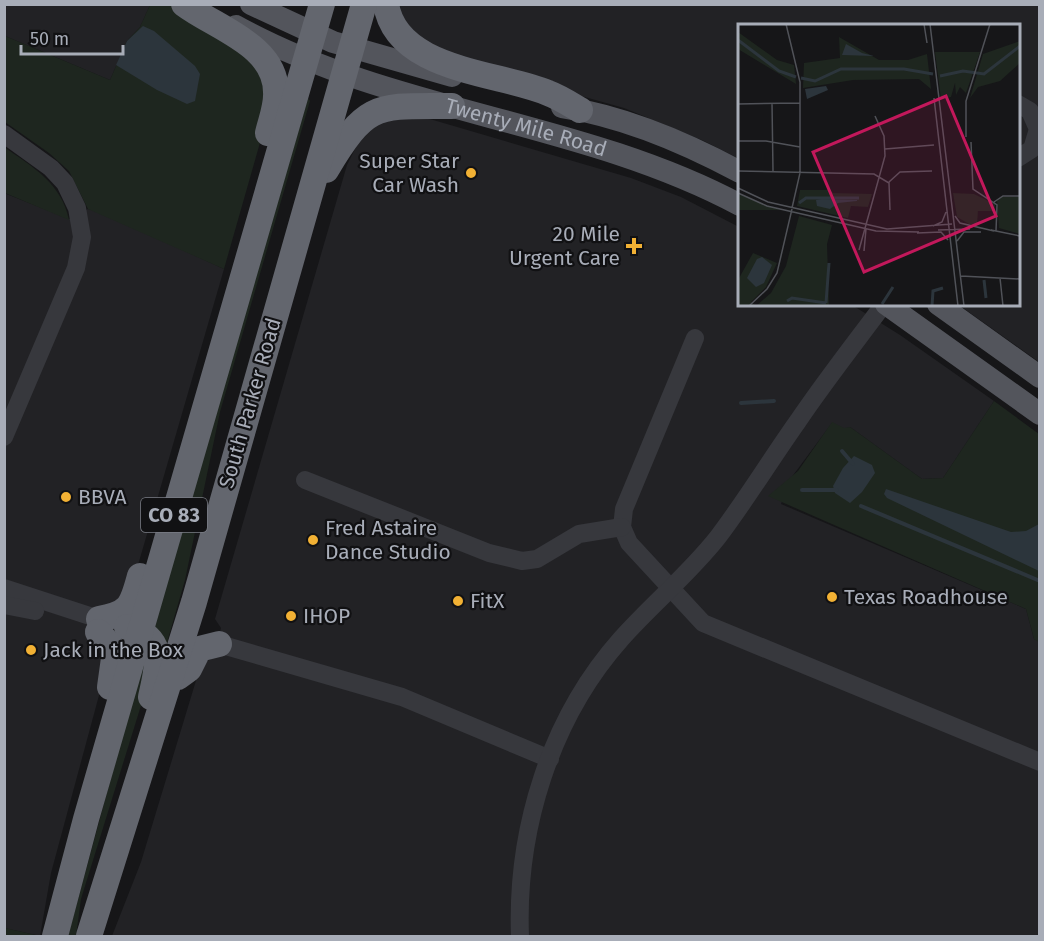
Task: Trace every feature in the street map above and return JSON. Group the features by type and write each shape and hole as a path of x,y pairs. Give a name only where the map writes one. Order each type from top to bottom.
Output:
{"highway":[{"path":"184,4 255,49 271,68 276,83 276,103 265,145 274,171"},
{"name":"South Parker Road","path":"56,936 86,819 322,4"},
{"name":"South Parker Road","path":"89,936 170,684 364,4"},
{"path":"386,4 397,32 420,52 547,92 580,110"},
{"path":"309,198 340,145 363,118 376,111 392,107 452,106"},
{"path":"99,625 120,614 132,603 182,431 207,398"},
{"path":"194,602 204,614 203,622 209,635 219,645"},
{"path":"99,625 140,631 152,641 156,650 157,665 132,800"},
{"path":"86,819 116,659 111,643 99,625"},
{"name":"CO 83","path":"170,684 189,669 199,649 219,645"}],"main road":[{"name":"Twenty Mile Road","path":"202,4 242,29 306,60 344,75 657,166 738,204"},
{"name":"Twenty Mile Road","path":"251,4 314,35 352,48 580,110 656,135 738,171"},
{"path":"888,306 1040,414"},
{"path":"941,306 1040,377"}],"street":[{"path":"1020,105 1030,111 1038,129 1032,149 1020,157"},
{"path":"4,134 51,168 65,183 77,208 82,237 76,268 4,437"},
{"path":"520,936 520,885 525,848 538,793 567,719 620,639 718,537 815,396 883,306"},
{"path":"695,338 622,516 621,527 628,543 703,623 1040,762"},
{"path":"305,480 489,553 522,561 537,559 579,534 621,527"},
{"path":"4,588 99,625"},
{"path":"4,604 99,625"},
{"path":"219,645 402,697 550,759"}],"shaded area":[{"path":"4,5 150,5 140,27 127,41 110,80 5,36"},
{"path":"150,5 178,5 265,66 267,118 224,269 88,209 69,171 49,153 5,122 5,36 110,80 127,41 140,27"},
{"path":"394,5 1039,5 1039,362 960,306 1020,306 1020,24 738,24 738,158 704,141 624,108 496,72 421,45"},
{"path":"143,26 154,31 195,66 200,74 195,101 187,104 157,90 116,65 127,41"},
{"path":"308,98 310,101 220,412 185,580 166,646 158,641 154,625"},
{"path":"423,117 631,178 681,197 738,226 738,306 854,306 900,335 994,401 943,478 922,479 850,427 844,429 832,423 791,478 781,504 1026,609 1034,639 1040,642 1039,936 112,936 141,862 201,664 213,658 221,628 215,619 347,165 361,137 387,120"},
{"path":"4,147 35,169 53,186 60,196 69,220 5,193"},
{"path":"4,193 69,219 88,209 100,212 224,269 129,596 107,612 108,662 51,873 40,936 4,928 4,592 7,580 4,577"},
{"path":"994,401 1039,434 1039,642 1034,639 1026,609 768,496 798,471 832,422 844,428 850,427 922,479 943,478"},
{"path":"854,456 872,465 875,473 862,492 850,503 835,493 833,486 843,468"},
{"path":"886,489 1011,532 1026,531 1039,524 1039,571 887,498 884,494"},
{"path":"145,653 152,670 81,899 76,936 68,936"},
{"path":"5,928 40,936 5,936"}],"waterway":[{"path":"741,403 774,401"},
{"path":"842,451 853,464"},
{"path":"802,490 837,490"},
{"path":"861,506 1040,581"}],"place":[{"name":"Super Star Car Wash","path":"471,173"},
{"name":"20 Mile Urgent Care","path":"634,246"},
{"name":"BBVA","path":"66,497"},
{"name":"Fred Astaire Dance Studio","path":"313,540"},
{"name":"Texas Roadhouse","path":"832,597"},
{"name":"FitX","path":"458,601"},
{"name":"IHOP","path":"291,616"},
{"name":"Jack in the Box","path":"31,650"}]}
